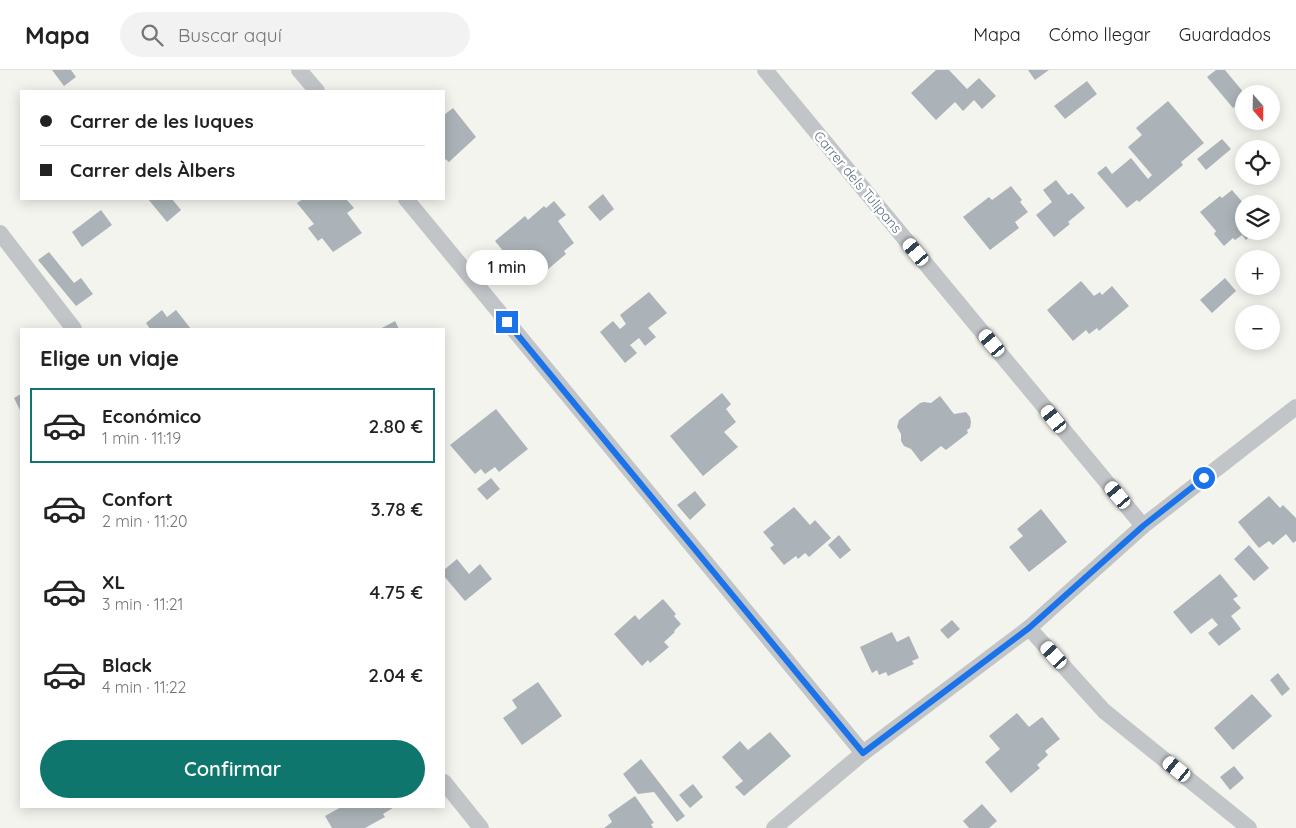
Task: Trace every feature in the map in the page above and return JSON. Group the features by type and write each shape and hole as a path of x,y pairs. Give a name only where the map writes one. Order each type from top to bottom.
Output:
{"street":[{"path":"299,70 316,90"},
{"name":"Carrer dels Tulipans","path":"765,70 1143,526"},
{"path":"407,200 863,753"},
{"path":"0,234 73,328"},
{"path":"774,828 863,753 1029,628 1143,526 1296,407"},
{"path":"1029,628 1104,711 1250,828"},
{"path":"445,783 481,828"}],"building":[{"path":"52,70 71,70 76,77 64,86"},
{"path":"936,70 949,70 967,89 979,78 996,96 982,109 974,100 963,111 955,102 936,120 911,93"},
{"path":"1028,70 1049,70 1035,80"},
{"path":"1216,70 1225,70 1237,85 1235,85 1235,106 1233,108 1207,77"},
{"path":"1087,81 1097,94 1065,119 1054,106"},
{"path":"1168,101 1204,143 1181,162 1183,165 1139,202 1137,200 1127,208 1097,173 1106,166 1112,174 1131,158 1148,179 1152,175 1128,147 1142,135 1136,128"},
{"path":"453,108 476,137 449,162 445,159 445,114"},
{"path":"1222,139 1231,149 1206,170 1197,159"},
{"path":"1056,180 1068,195 1072,193 1085,208 1054,237 1036,215 1052,202 1043,190"},
{"path":"1011,186 1022,200 1020,202 1028,212 1015,222 1019,228 990,250 963,217 989,197 992,200"},
{"path":"1232,190 1236,195 1235,240 1233,238 1224,246 1214,234 1216,231 1200,212 1220,196 1222,198"},
{"path":"603,194 614,209 600,221 588,207"},
{"path":"149,200 173,200 181,210 167,222"},
{"path":"302,200 347,200 354,208 347,213 362,233 333,252 322,238 318,241 308,228 314,224 297,203"},
{"path":"554,201 566,215 558,221 574,243 564,251 566,254 547,270 541,261 532,268 527,261 521,266 515,260 512,262 495,241 525,216 528,220 544,206 546,208"},
{"path":"101,210 112,225 82,247 72,232"},
{"path":"49,252 74,283 81,278 93,294 76,306 38,260"},
{"path":"1225,278 1235,290 1212,313 1200,300"},
{"path":"1081,281 1094,296 1100,292 1102,295 1112,286 1129,306 1099,331 1097,328 1089,334 1086,330 1073,341 1047,310"},
{"path":"649,292 667,313 648,328 656,337 645,346 639,338 630,345 637,353 625,363 600,332 613,321 620,329 626,324 620,315"},
{"path":"162,310 167,317 176,310 190,328 149,328 146,323"},
{"path":"395,321 398,328 382,328"},
{"path":"722,393 731,404 726,409 736,422 724,432 738,447 703,476 670,436"},
{"path":"20,395 20,410 14,398"},
{"path":"940,396 954,414 966,412 970,417 970,428 967,430 968,433 946,450 941,446 921,462 911,449 904,446 901,441 901,434 897,427 899,420 920,403 931,403"},
{"path":"496,409 528,449 499,472 495,467 485,474 481,469 475,474 450,445"},
{"path":"491,478 500,489 487,500 477,489"},
{"path":"695,491 706,505 690,520 677,505"},
{"path":"1269,496 1280,508 1283,505 1296,518 1296,541 1293,543 1286,534 1273,545 1269,541 1259,548 1238,522"},
{"path":"794,507 810,525 815,520 831,538 809,557 805,553 798,559 796,556 784,565 770,548 774,545 763,532"},
{"path":"1041,509 1067,542 1029,572 1009,547 1023,536 1017,529"},
{"path":"839,535 851,550 840,559 828,545"},
{"path":"1249,545 1269,568 1254,581 1234,559"},
{"path":"457,559 469,574 480,564 492,579 465,601 445,577 445,569"},
{"path":"1220,574 1238,596 1233,599 1241,608 1231,616 1241,629 1219,646 1208,633 1218,625 1212,618 1191,634 1173,612"},
{"path":"663,599 676,614 674,616 681,624 664,642 669,647 650,663 648,660 642,666 614,634 635,615 639,620"},
{"path":"952,620 960,629 948,639 940,630"},
{"path":"892,632 897,642 909,636 919,658 912,661 914,664 888,676 886,672 879,675 877,670 872,673 860,647"},
{"path":"1278,673 1290,689 1282,696 1270,680"},
{"path":"538,682 562,716 522,745 503,718 517,708 512,700"},
{"path":"1252,694 1272,716 1233,750 1214,728"},
{"path":"1017,713 1029,727 1042,717 1060,739 1045,751 1048,755 1037,765 1040,768 1011,793 985,762 1000,749 989,736"},
{"path":"770,732 791,756 744,796 735,787 743,781 722,757 740,741 748,750"},
{"path":"641,759 685,816 677,822 654,792 638,794 623,774"},
{"path":"1234,766 1244,778 1230,790 1220,777"},
{"path":"693,784 703,797 690,808 679,795"},
{"path":"635,796 654,823 651,824 653,828 604,828 612,822 608,815"},
{"path":"982,804 997,821 989,828 969,828 963,821"},
{"path":"339,808 393,808 383,814 385,817 365,828 332,828 325,816"}],"route":[{"path":"507,322 863,753 1029,628 1143,526 1204,478"}]}
